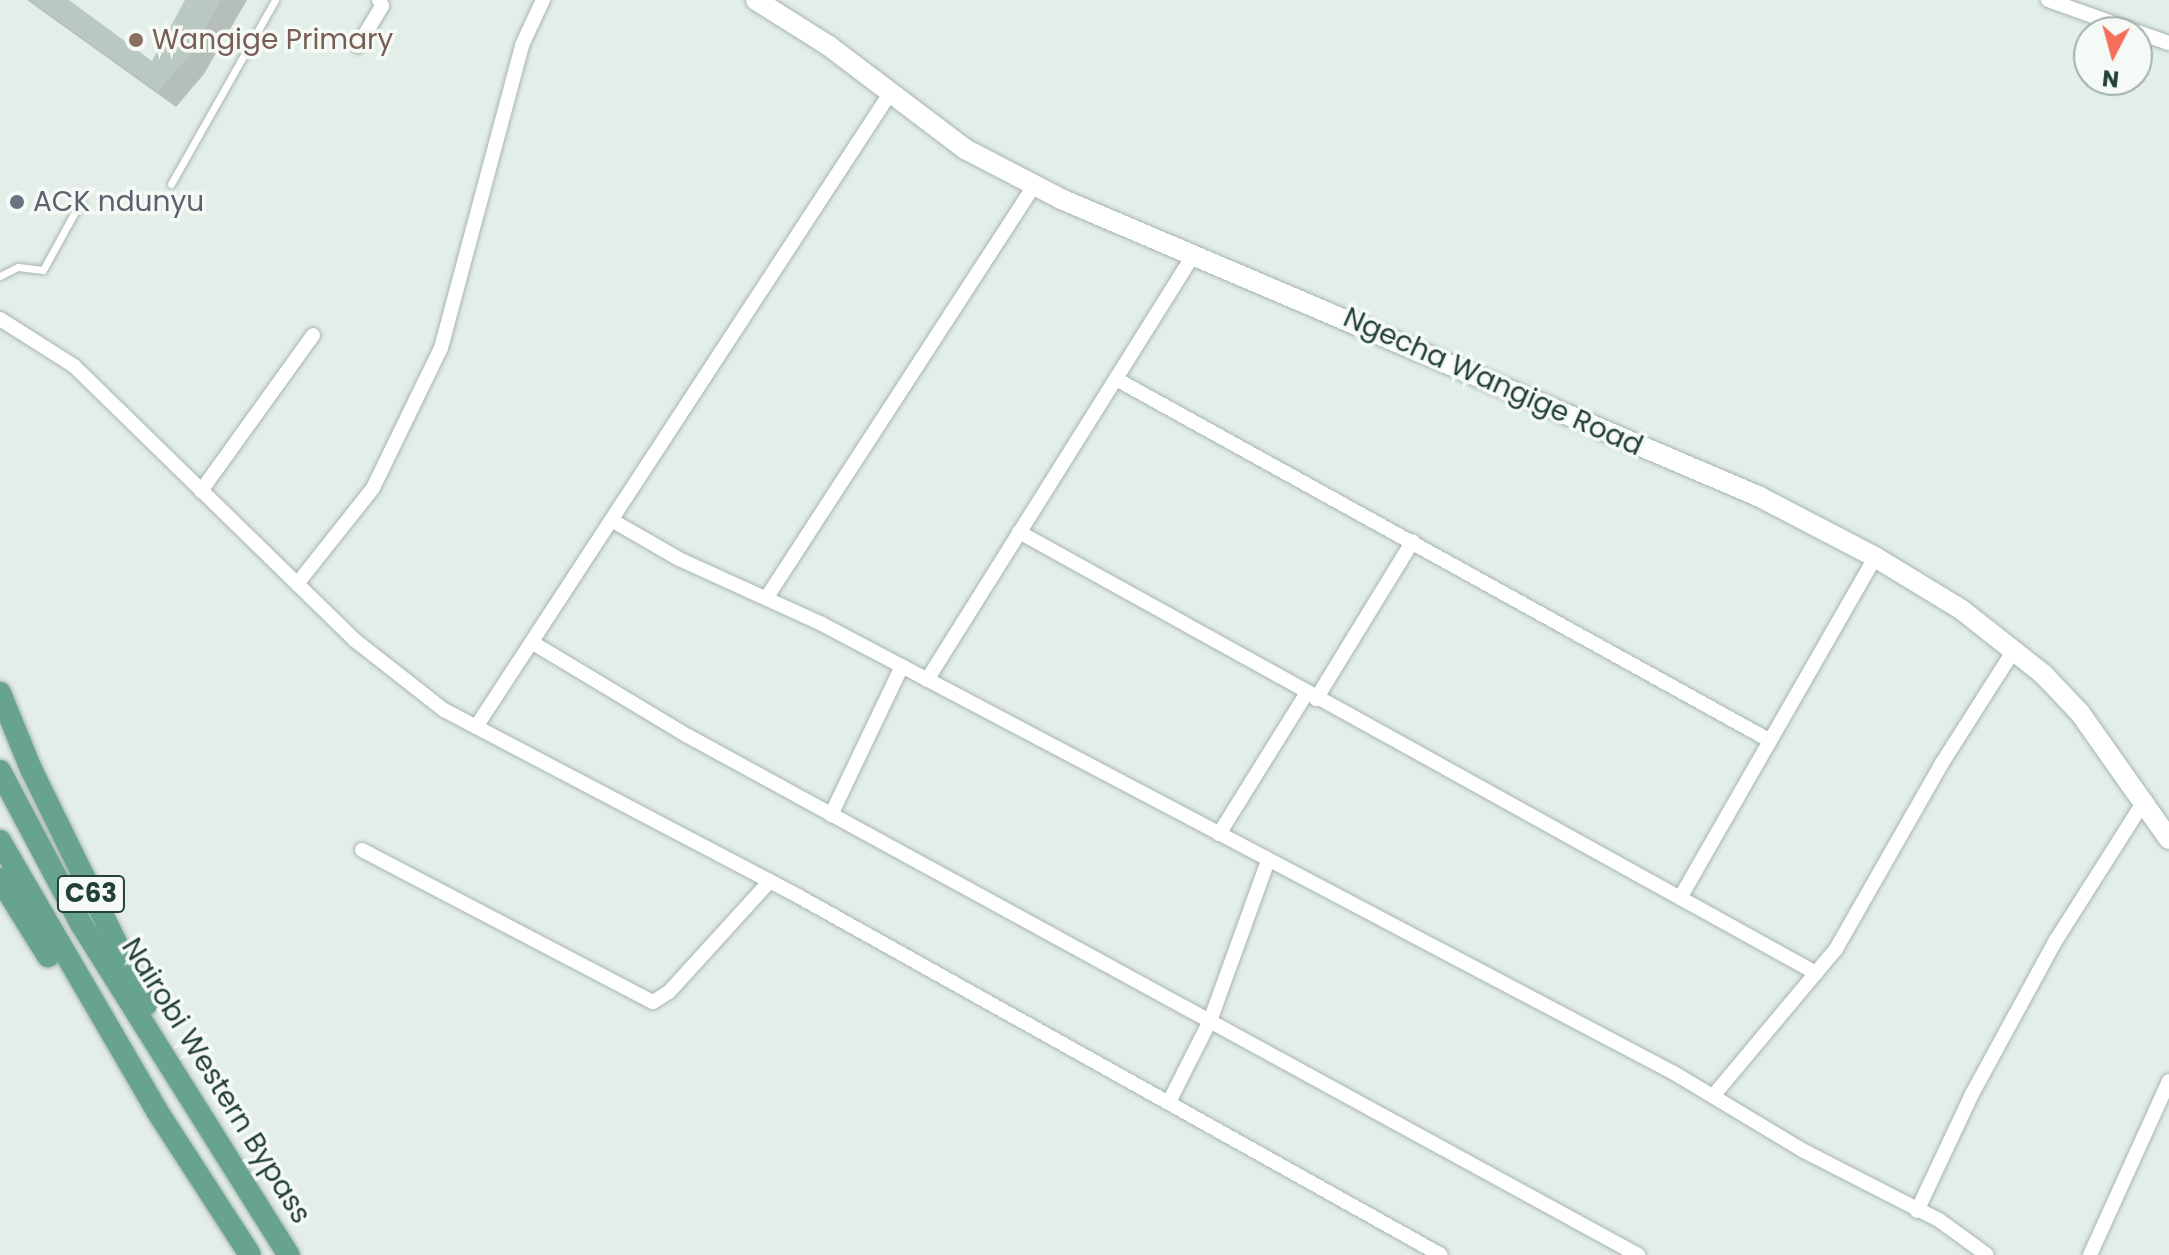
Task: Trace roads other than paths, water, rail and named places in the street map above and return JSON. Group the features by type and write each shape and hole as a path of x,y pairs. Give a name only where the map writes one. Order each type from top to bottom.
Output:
{"main road":[{"name":"C63","path":"0,693 43,796 189,1091"},
{"name":"Nairobi Western Bypass","path":"0,771 73,911 189,1091 289,1255"},
{"name":"C63","path":"0,841 157,1111 250,1255"},
{"name":"C63","path":"0,879 97,1032 157,1111"}],"street":[{"path":"358,46 382,6 379,0"},
{"path":"297,584 373,488 441,348 522,45 543,0"},
{"name":"Ngecha Wangige Road","path":"756,0 829,46 889,95 965,149 1034,186 1758,496 1875,557 1962,610 2014,650 2080,713 2145,800 2169,839"},
{"path":"2048,0 2169,43"},
{"path":"476,727 889,95"},
{"path":"767,597 1034,186"},
{"path":"927,680 1194,254"},
{"path":"0,319 74,366 297,584 410,686 476,727 770,881 1441,1255"},
{"path":"201,491 313,335"},
{"path":"1116,379 1767,739"},
{"path":"613,521 679,559 767,597 902,666 1713,1096 1917,1211 1987,1255"},
{"path":"1019,532 1816,973"},
{"path":"1219,834 1413,541"},
{"path":"1680,898 1767,739 1875,557"},
{"path":"533,643 831,815 1638,1255"},
{"path":"1713,1096 1836,949 2014,650"},
{"path":"831,815 902,666"},
{"path":"1917,1211 1972,1094 2056,940 2145,800"},
{"path":"362,850 653,1002 669,992 770,881"},
{"path":"1169,1102 1210,1021 1268,861"},
{"path":"2090,1255 2169,1081"}],"lane":[{"path":"171,184 275,0"},
{"path":"0,276 18,267 43,270 81,201"}],"place":[{"name":"Wangige Primary","path":"136,40"},
{"name":"ACK ndunyu","path":"17,202"}]}
